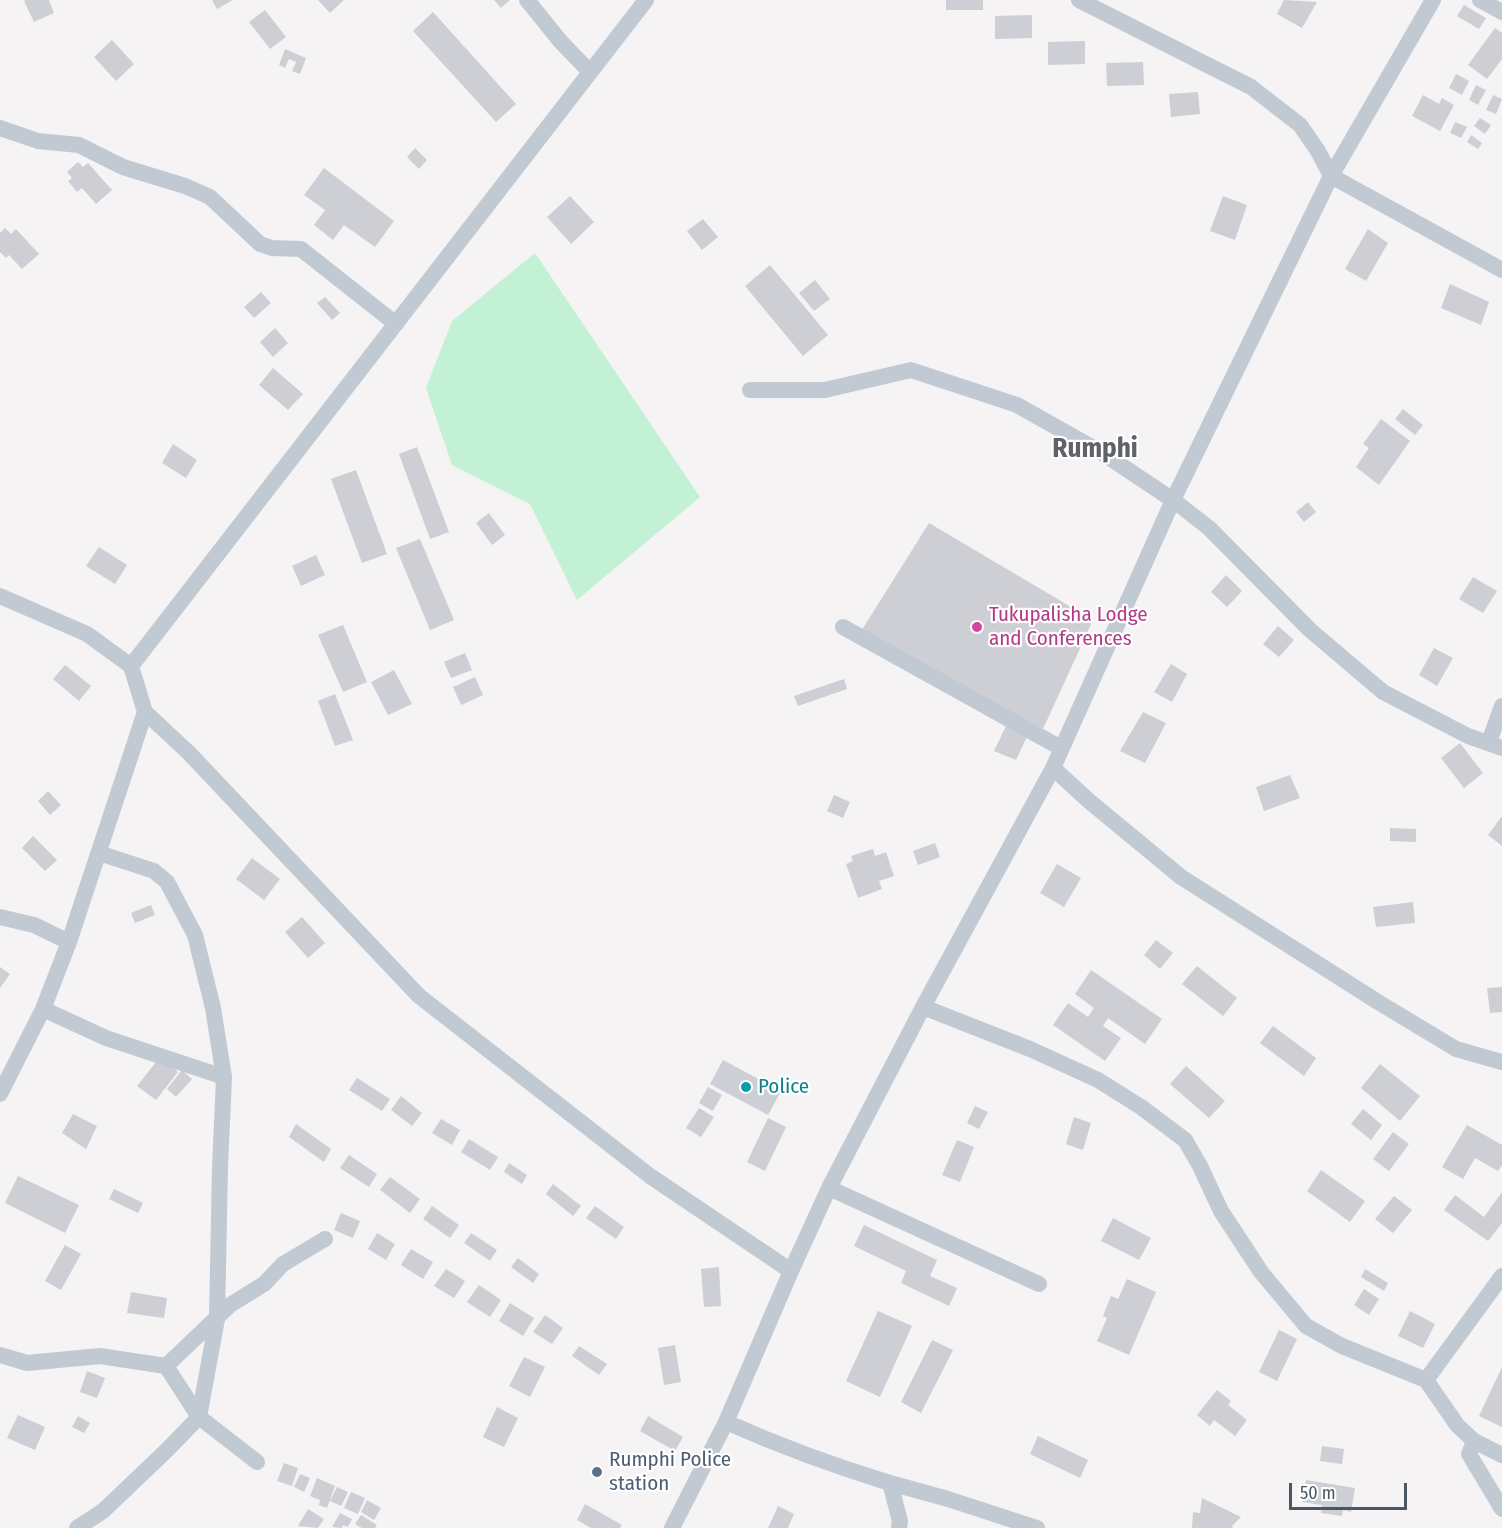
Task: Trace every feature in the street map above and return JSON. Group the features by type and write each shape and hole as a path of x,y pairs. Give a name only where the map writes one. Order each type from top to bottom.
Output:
{"street":[{"path":"526,0 590,72"},
{"path":"131,666 646,0"},
{"path":"1079,0 1251,87 1300,125 1318,151 1331,176 1502,270"},
{"path":"672,1528 726,1422 829,1188 923,1007 1053,768 1173,500 1331,176 1433,0"},
{"path":"1480,0 1502,12"},
{"path":"0,128 38,141 79,145 123,167 185,186 210,197 260,244 272,248 301,249 396,324"},
{"path":"750,390 825,390 911,370 1017,405 1104,454 1173,500 1209,528 1310,630 1383,692 1468,736 1496,745 1502,706"},
{"path":"0,596 87,634 131,666 145,712 189,753 419,996 650,1176 791,1270"},
{"path":"843,627 1061,748"},
{"path":"0,1094 43,1009 69,942 145,712"},
{"path":"1053,768 1181,877 1456,1049 1502,1062"},
{"path":"77,1528 103,1510 167,1450 199,1416 217,1319 220,1167 225,1077 213,1008 195,935 176,897 167,882 154,871 99,853"},
{"path":"0,917 34,926 69,942"},
{"path":"923,1007 1030,1049 1098,1080 1141,1107 1185,1140 1221,1211 1262,1272 1306,1326 1342,1346 1426,1380 1457,1425 1474,1442 1502,1455"},
{"path":"43,1009 106,1038 225,1077"},
{"path":"829,1188 1039,1284"},
{"path":"166,1366 231,1305 264,1284 283,1264 325,1239"},
{"path":"1426,1380 1502,1276"},
{"path":"0,1355 27,1363 100,1356 166,1366 199,1416 257,1461"},
{"path":"726,1422 777,1445 841,1469 948,1499 1029,1527"},
{"path":"1474,1442 1469,1454 1502,1509"},
{"path":"890,1483 895,1498 899,1528"}],"green space":[{"path":"535,253 700,497 577,600 530,504 452,465 426,388 452,321"}],"building":[{"path":"49,0 54,13 34,22 24,1"},
{"path":"212,0 233,0 217,9"},
{"path":"318,0 344,0 330,13"},
{"path":"494,0 510,0 501,8"},
{"path":"946,0 983,0 983,10 946,10"},
{"path":"1284,0 1317,2 1302,28 1277,14"},
{"path":"1464,5 1486,18 1479,29 1457,16"},
{"path":"265,10 286,37 270,49 249,22"},
{"path":"433,12 516,104 496,122 413,31"},
{"path":"1032,15 1032,38 995,39 995,16"},
{"path":"1495,28 1502,33 1502,59 1487,79 1468,65"},
{"path":"112,40 134,64 116,81 94,57"},
{"path":"1085,41 1085,64 1048,65 1048,42"},
{"path":"285,49 306,58 300,74 292,71 296,62 289,59 285,68 279,65"},
{"path":"1143,62 1144,85 1107,86 1106,63"},
{"path":"1456,74 1469,81 1462,95 1449,88"},
{"path":"1476,85 1486,90 1478,105 1469,100"},
{"path":"1198,92 1200,114 1171,117 1169,94"},
{"path":"1423,95 1439,104 1442,98 1454,105 1440,131 1412,116"},
{"path":"1493,95 1502,99 1496,114 1486,110"},
{"path":"1480,118 1491,125 1485,134 1474,126"},
{"path":"1455,122 1467,127 1461,138 1450,133"},
{"path":"1471,135 1482,143 1478,149 1467,142"},
{"path":"415,148 427,160 419,169 407,157"},
{"path":"78,162 83,167 88,163 112,190 96,204 82,188 77,192 68,181 72,178 67,172"},
{"path":"324,168 394,221 375,247 344,225 333,240 314,225 325,210 304,195"},
{"path":"570,196 594,222 571,244 547,217"},
{"path":"1223,196 1247,205 1235,240 1210,231"},
{"path":"703,219 718,237 702,250 687,231"},
{"path":"5,228 11,234 16,229 39,254 22,269 9,255 6,258 0,252 0,233"},
{"path":"1368,229 1388,243 1366,281 1345,269"},
{"path":"770,265 828,335 803,356 745,286"},
{"path":"815,280 830,299 814,311 799,293"},
{"path":"1450,284 1489,302 1481,325 1441,308"},
{"path":"261,292 271,303 254,318 244,307"},
{"path":"325,297 340,313 332,320 317,303"},
{"path":"275,328 288,343 273,357 260,342"},
{"path":"273,368 303,394 288,410 259,385"},
{"path":"1403,409 1423,425 1415,435 1395,419"},
{"path":"1381,419 1410,441 1379,485 1356,467 1369,448 1363,444"},
{"path":"173,444 197,460 186,478 162,463"},
{"path":"417,447 449,532 430,539 399,454"},
{"path":"356,470 387,554 362,563 331,479"},
{"path":"1308,502 1316,512 1304,522 1296,512"},
{"path":"489,513 505,535 492,545 476,523"},
{"name":"Tukupalisha Lodge and Conferences","path":"929,523 1093,620 1043,729 860,633"},
{"path":"420,539 454,620 430,630 396,548"},
{"path":"99,547 127,565 115,584 86,566"},
{"path":"316,555 325,575 301,586 292,566"},
{"path":"1226,575 1242,591 1227,607 1211,592"},
{"path":"1473,577 1497,591 1483,613 1459,599"},
{"path":"343,625 367,682 343,692 318,635"},
{"path":"1278,626 1294,640 1279,657 1263,644"},
{"path":"1434,648 1453,658 1437,686 1419,675"},
{"path":"465,653 472,670 451,678 444,662"},
{"path":"1171,664 1187,674 1172,702 1154,692"},
{"path":"65,665 91,686 79,701 53,679"},
{"path":"394,670 412,704 388,715 371,682"},
{"path":"475,677 483,695 461,705 453,687"},
{"path":"844,679 847,689 798,706 794,696"},
{"path":"335,694 353,740 335,746 318,701"},
{"path":"1143,712 1166,723 1145,763 1120,751"},
{"path":"1006,726 1027,737 1016,760 994,751"},
{"path":"1460,743 1483,773 1464,788 1441,758"},
{"path":"1290,775 1300,798 1264,811 1256,787"},
{"path":"48,791 61,805 50,815 38,801"},
{"path":"834,795 850,802 843,818 827,811"},
{"path":"1502,816 1502,846 1488,835"},
{"path":"1390,828 1416,829 1416,842 1390,841"},
{"path":"33,836 57,860 45,871 22,848"},
{"path":"935,843 940,857 918,865 913,851"},
{"path":"873,849 875,856 886,852 894,876 879,881 882,889 858,898 846,864 853,861 851,856"},
{"path":"252,858 280,879 264,900 236,879"},
{"path":"1057,864 1081,878 1064,907 1040,893"},
{"path":"1413,902 1415,923 1376,927 1373,907"},
{"path":"151,905 155,915 135,923 131,913"},
{"path":"302,917 325,943 308,958 285,932"},
{"path":"1156,940 1173,953 1160,969 1144,955"},
{"path":"1197,966 1237,998 1223,1016 1182,984"},
{"path":"0,967 10,974 0,988"},
{"path":"1091,970 1162,1019 1145,1044 1108,1018 1103,1026 1121,1038 1105,1061 1053,1025 1068,1003 1088,1017 1094,1008 1075,994"},
{"path":"1502,987 1502,1012 1490,1013 1487,988"},
{"path":"1273,1026 1316,1058 1304,1076 1260,1043"},
{"path":"160,1057 178,1072 156,1100 137,1086"},
{"name":"Police","path":"723,1060 781,1091 768,1115 710,1084"},
{"path":"1380,1064 1420,1096 1400,1121 1361,1088"},
{"path":"1186,1066 1225,1101 1209,1118 1170,1084"},
{"path":"182,1070 192,1079 176,1097 167,1089"},
{"path":"357,1078 390,1099 382,1111 349,1090"},
{"name":"Police","path":"708,1087 722,1095 713,1111 699,1103"},
{"path":"401,1096 422,1113 412,1126 391,1110"},
{"path":"975,1106 988,1112 979,1129 967,1123"},
{"name":"Police","path":"699,1108 714,1117 701,1137 686,1128"},
{"path":"1363,1109 1382,1125 1371,1140 1351,1124"},
{"path":"73,1114 97,1126 86,1149 62,1133"},
{"path":"1074,1117 1091,1123 1083,1150 1066,1144"},
{"name":"Police","path":"768,1118 786,1127 765,1171 747,1162"},
{"path":"441,1119 460,1130 452,1145 432,1133"},
{"path":"296,1124 331,1149 324,1162 289,1137"},
{"path":"1467,1125 1502,1145 1502,1165 1498,1171 1475,1158 1463,1179 1442,1167"},
{"path":"1393,1132 1409,1144 1389,1171 1373,1159"},
{"path":"469,1139 498,1157 490,1170 461,1152"},
{"path":"957,1140 974,1147 960,1182 942,1175"},
{"path":"349,1155 377,1174 369,1187 340,1168"},
{"path":"509,1163 527,1175 522,1184 504,1172"},
{"path":"1321,1170 1365,1201 1350,1222 1307,1191"},
{"path":"18,1176 79,1205 65,1233 5,1203"},
{"path":"390,1177 420,1199 410,1213 380,1190"},
{"path":"553,1184 581,1206 573,1216 546,1194"},
{"path":"114,1189 143,1203 138,1213 109,1199"},
{"path":"1502,1192 1502,1223 1488,1241 1444,1210 1455,1195 1484,1217"},
{"path":"1394,1196 1412,1210 1393,1233 1375,1219"},
{"path":"432,1206 459,1225 450,1238 423,1219"},
{"path":"595,1206 624,1227 616,1239 586,1218"},
{"path":"341,1213 360,1221 353,1238 334,1230"},
{"path":"1113,1218 1151,1238 1139,1260 1101,1241"},
{"path":"864,1225 937,1260 930,1276 957,1288 949,1306 901,1283 906,1271 854,1246"},
{"path":"377,1233 395,1244 386,1260 368,1249"},
{"path":"471,1233 497,1250 490,1261 464,1243"},
{"path":"65,1245 81,1254 61,1290 45,1281"},
{"path":"411,1249 433,1262 423,1279 401,1265"},
{"path":"518,1258 539,1274 533,1283 511,1267"},
{"path":"719,1267 721,1306 704,1307 701,1269"},
{"path":"446,1269 465,1281 454,1298 434,1286"},
{"path":"1365,1269 1388,1283 1384,1291 1361,1277"},
{"path":"1127,1279 1156,1292 1129,1355 1097,1341 1107,1318 1103,1316 1111,1296 1118,1299"},
{"path":"479,1285 501,1300 490,1317 467,1302"},
{"path":"1364,1289 1379,1299 1369,1315 1354,1305"},
{"path":"131,1292 167,1298 164,1318 127,1313"},
{"path":"510,1303 534,1318 523,1336 499,1321"},
{"path":"878,1311 912,1326 880,1397 846,1381"},
{"path":"1410,1311 1435,1324 1423,1348 1398,1336"},
{"path":"545,1315 563,1328 552,1344 533,1332"},
{"path":"1279,1330 1297,1339 1277,1381 1259,1372"},
{"path":"932,1340 953,1350 921,1413 901,1402"},
{"path":"675,1345 681,1382 664,1385 658,1348"},
{"path":"579,1346 607,1364 599,1375 572,1356"},
{"path":"524,1357 545,1367 530,1397 509,1386"},
{"path":"1502,1367 1502,1427 1479,1416"},
{"path":"87,1371 105,1378 97,1398 80,1392"},
{"path":"1217,1390 1231,1401 1228,1405 1247,1420 1235,1436 1214,1420 1210,1426 1197,1415"},
{"path":"497,1407 518,1418 504,1447 483,1437"},
{"path":"18,1415 45,1427 35,1450 7,1438"},
{"path":"78,1416 90,1423 84,1433 72,1427"},
{"path":"648,1416 683,1437 675,1451 640,1431"},
{"path":"1038,1436 1088,1460 1080,1478 1030,1454"},
{"path":"1322,1446 1344,1449 1342,1464 1320,1461"},
{"path":"284,1463 298,1468 292,1486 277,1481"},
{"path":"300,1474 310,1478 304,1492 294,1487"},
{"path":"317,1478 335,1486 327,1508 319,1505 320,1500 310,1496"},
{"path":"1306,1480 1355,1488 1351,1512 1343,1510 1342,1516 1321,1513 1322,1505 1302,1502"},
{"path":"337,1487 348,1492 341,1506 330,1501"},
{"path":"351,1492 365,1498 358,1514 344,1508"},
{"path":"1202,1498 1241,1517 1232,1526 1233,1528 1192,1528 1193,1512 1200,1513"},
{"path":"367,1500 381,1508 374,1520 361,1512"},
{"path":"585,1504 622,1525 620,1528 591,1528 577,1520"},
{"path":"778,1506 794,1514 788,1528 768,1528"},
{"path":"308,1509 324,1519 318,1528 298,1526"},
{"path":"340,1513 352,1519 348,1527 343,1525 342,1528 332,1527"},
{"path":"361,1515 377,1525 375,1528 362,1528 355,1524"}],"place":[{"name":"Tukupalisha Lodge and Conferences","path":"977,627"},
{"name":"Police","path":"746,1087"},
{"name":"Rumphi Police station","path":"597,1472"}],"district":[{"name":"Rumphi","path":"1095,449"}]}
